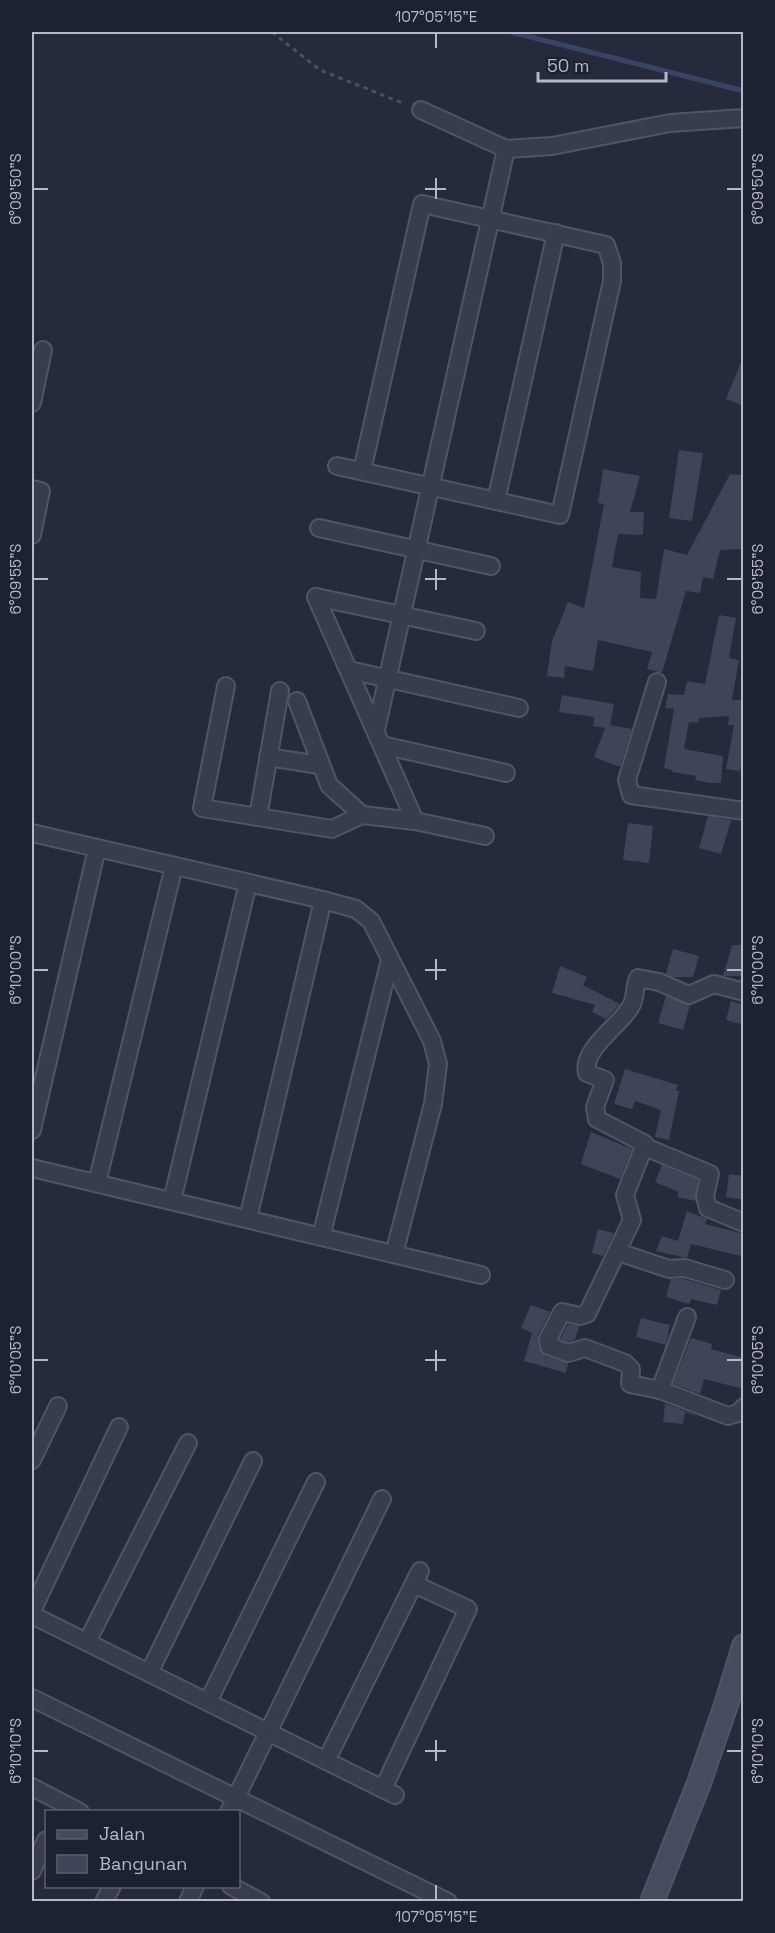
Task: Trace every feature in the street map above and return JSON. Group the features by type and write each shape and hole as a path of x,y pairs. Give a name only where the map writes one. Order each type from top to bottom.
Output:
{"street":[{"path":"421,110 506,148 552,146 670,123 744,118"},
{"path":"379,738 388,679 506,148"},
{"path":"337,466 560,515 612,281 612,263 606,245 422,204 362,471"},
{"path":"496,501 556,233"},
{"path":"32,403 43,350"},
{"path":"32,489 41,490 32,536"},
{"path":"319,528 491,566"},
{"path":"415,821 316,597 476,631"},
{"path":"349,670 519,708"},
{"path":"657,682 627,780 631,795 744,811"},
{"path":"226,686 202,808 332,829 362,815 415,821 485,836"},
{"path":"258,817 280,691"},
{"path":"297,701 319,765 329,785 362,815"},
{"path":"379,738 506,773"},
{"path":"268,757 319,765"},
{"path":"32,833 323,900 365,914 371,921 432,1041 438,1064 433,1104 394,1254"},
{"path":"32,1130 97,848"},
{"path":"97,1183 174,866"},
{"path":"172,1201 248,883"},
{"path":"248,1219 323,900"},
{"path":"321,1237 390,960"},
{"path":"744,992 714,984 689,995 646,978 637,980 631,1006 605,1034 586,1066 587,1073 605,1080 595,1107 597,1119 644,1142 645,1147 626,1195 632,1221 587,1314 580,1316 567,1311 559,1315 548,1339 549,1346 568,1353 585,1348 626,1363 631,1369 630,1384 660,1390 728,1416 738,1413 744,1407"},
{"path":"645,1147 710,1174 705,1196 708,1208 744,1223"},
{"path":"32,1168 481,1275"},
{"path":"618,1252 669,1269 685,1268 725,1280"},
{"path":"660,1390 687,1317"},
{"path":"32,1461 58,1406"},
{"path":"119,1427 32,1613 87,1642 267,1732 389,1792 468,1609 417,1578 326,1761"},
{"path":"87,1642 188,1443"},
{"path":"149,1673 253,1461"},
{"path":"207,1702 316,1482"},
{"path":"232,1805 382,1499"},
{"path":"652,1902 699,1783 742,1661"},
{"path":"32,1698 232,1805 448,1902"},
{"path":"32,1787 63,1808"},
{"path":"32,1871 45,1842"},
{"path":"104,1902 111,1888"},
{"path":"188,1902 195,1888"},
{"path":"233,1888 261,1902"}],"path":[{"path":"272,32 320,70 421,110"}],"building":[{"path":"744,357 744,406 726,399"},
{"path":"679,450 703,453 692,521 669,518"},
{"path":"603,469 640,476 630,512 644,512 643,535 618,534 612,567 641,572 640,598 656,599 664,549 687,555 730,474 744,475 744,549 720,550 713,579 703,577 700,593 686,591 662,673 647,669 652,652 598,640 593,671 565,666 564,678 547,676 552,641 568,602 584,608 604,504 598,503"},
{"path":"719,615 736,618 729,658 739,660 732,700 743,700 744,752 740,771 726,769 734,725 728,725 729,716 699,718 698,723 689,722 684,749 723,756 721,783 709,783 695,780 696,776 672,772 664,768 674,709 665,708 668,694 684,695 687,681 705,684"},
{"path":"562,695 614,704 610,725 632,729 620,767 594,757 605,728 593,726 594,717 559,712"},
{"path":"708,816 731,820 721,854 699,848"},
{"path":"628,823 653,826 649,863 623,860"},
{"path":"732,945 744,945 744,976 723,976"},
{"path":"673,949 699,956 693,977 673,977 666,974"},
{"path":"560,966 587,977 583,985 620,1004 606,1019 592,1012 595,1005 552,993"},
{"path":"666,996 690,1005 683,1030 658,1023"},
{"path":"731,1001 744,1005 744,1025 726,1020"},
{"path":"625,1069 678,1085 676,1091 679,1091 669,1140 655,1137 661,1110 635,1101 632,1109 614,1104"},
{"path":"591,1132 632,1149 620,1179 581,1164"},
{"path":"662,1165 698,1180 696,1201 677,1197 679,1192 655,1182"},
{"path":"729,1174 744,1176 744,1200 726,1197"},
{"path":"687,1211 707,1219 705,1224 744,1234 741,1256 691,1244 687,1258 656,1251 662,1236 678,1241"},
{"path":"598,1229 614,1233 603,1256 592,1253"},
{"path":"671,1279 684,1279 721,1290 717,1305 691,1299 689,1304 666,1297"},
{"path":"531,1305 550,1312 538,1335 539,1347 545,1356 568,1363 566,1373 524,1361 532,1333 521,1328"},
{"path":"641,1318 670,1325 666,1345 636,1337"},
{"path":"568,1324 579,1326 575,1340 568,1342 560,1339"},
{"path":"691,1338 712,1344 711,1349 744,1358 744,1389 704,1379 700,1394 673,1384"},
{"path":"665,1403 695,1416 685,1412 683,1424 663,1422"}],"waterway":[{"path":"511,32 744,91"}]}
